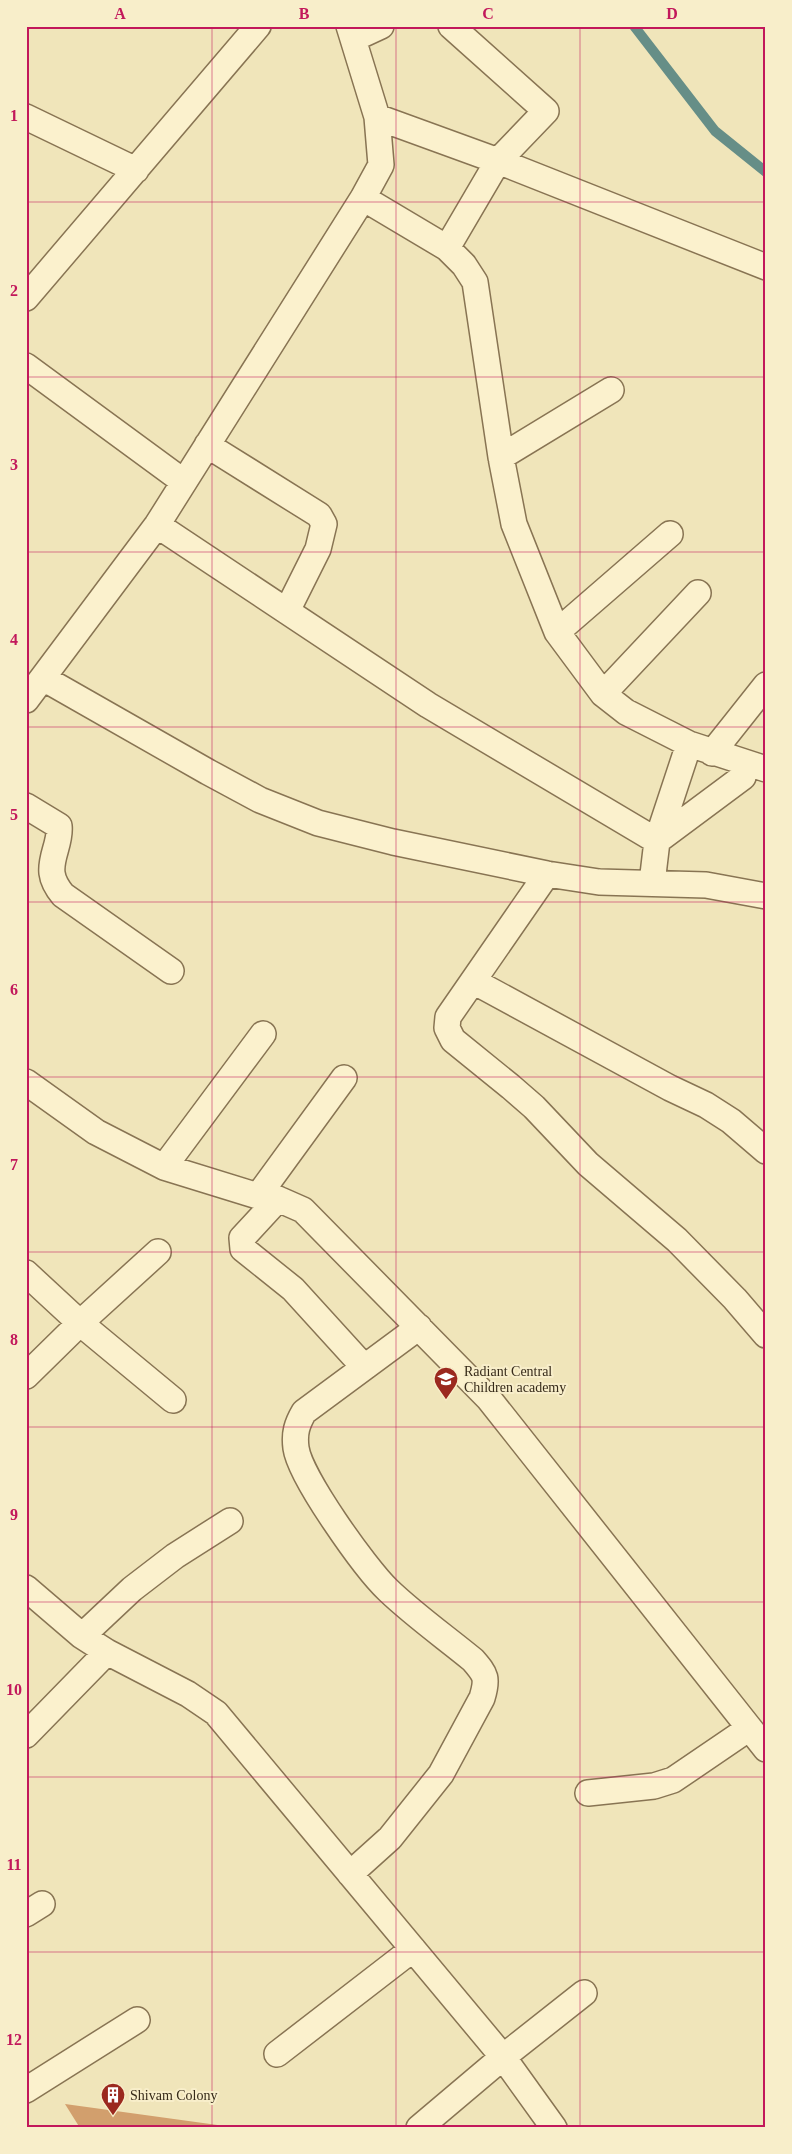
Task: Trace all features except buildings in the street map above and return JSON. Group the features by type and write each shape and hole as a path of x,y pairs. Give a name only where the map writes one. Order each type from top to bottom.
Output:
{"street":[{"path":"26,298 258,26"},
{"path":"26,700 157,525 382,165 377,117 351,32 381,26"},
{"path":"447,248 498,162 546,111 451,26"},
{"path":"26,117 136,170"},
{"path":"377,117 498,162 766,267"},
{"path":"363,198 447,248 464,265 476,282 501,457 514,524 557,632 603,694 626,712 689,744 755,773"},
{"path":"26,366 184,482"},
{"path":"501,457 611,390"},
{"path":"207,445 319,515 324,524 318,549 287,611"},
{"path":"157,525 428,705 658,841"},
{"path":"557,632 670,534"},
{"path":"603,694 698,594"},
{"path":"43,678 216,777 260,800 318,823 393,842 547,874 598,882 706,886 766,896"},
{"path":"712,753 766,685"},
{"path":"652,883 658,841 689,744"},
{"path":"658,841 755,773"},
{"path":"26,806 59,826 60,834 52,872 55,883 63,895 171,971"},
{"path":"547,874 448,1018 447,1028 453,1040 534,1107 588,1164 677,1240 735,1299 766,1335"},
{"path":"473,981 706,1105 731,1121 766,1151"},
{"path":"164,1167 263,1034"},
{"path":"344,1078 242,1238 243,1249 293,1289 364,1366"},
{"path":"26,1082 96,1132 164,1167 303,1210 489,1399 766,1750"},
{"path":"26,1376 80,1323 158,1252"},
{"path":"26,1273 80,1323 173,1400"},
{"path":"350,1874 390,1838 441,1774 482,1698 486,1684 485,1674 473,1660 388,1590 354,1549 302,1470 296,1448 295,1427 304,1412 419,1327"},
{"path":"82,1636 132,1589 175,1556 230,1521"},
{"path":"26,1588 82,1636 108,1652 188,1694 216,1714 503,2057 554,2128"},
{"path":"26,1735 108,1652"},
{"path":"588,1793 654,1786 673,1780 748,1729"},
{"path":"277,2054 413,1949"},
{"path":"419,2128 503,2057 584,1993"},
{"path":"26,2090 138,2020"}],"waterway":[{"path":"634,26 715,131 766,172"}],"place":[{"name":"Radiant Central Children academy","path":"446,1400"},
{"name":"Shivam Colony","path":"113,2116"}]}
